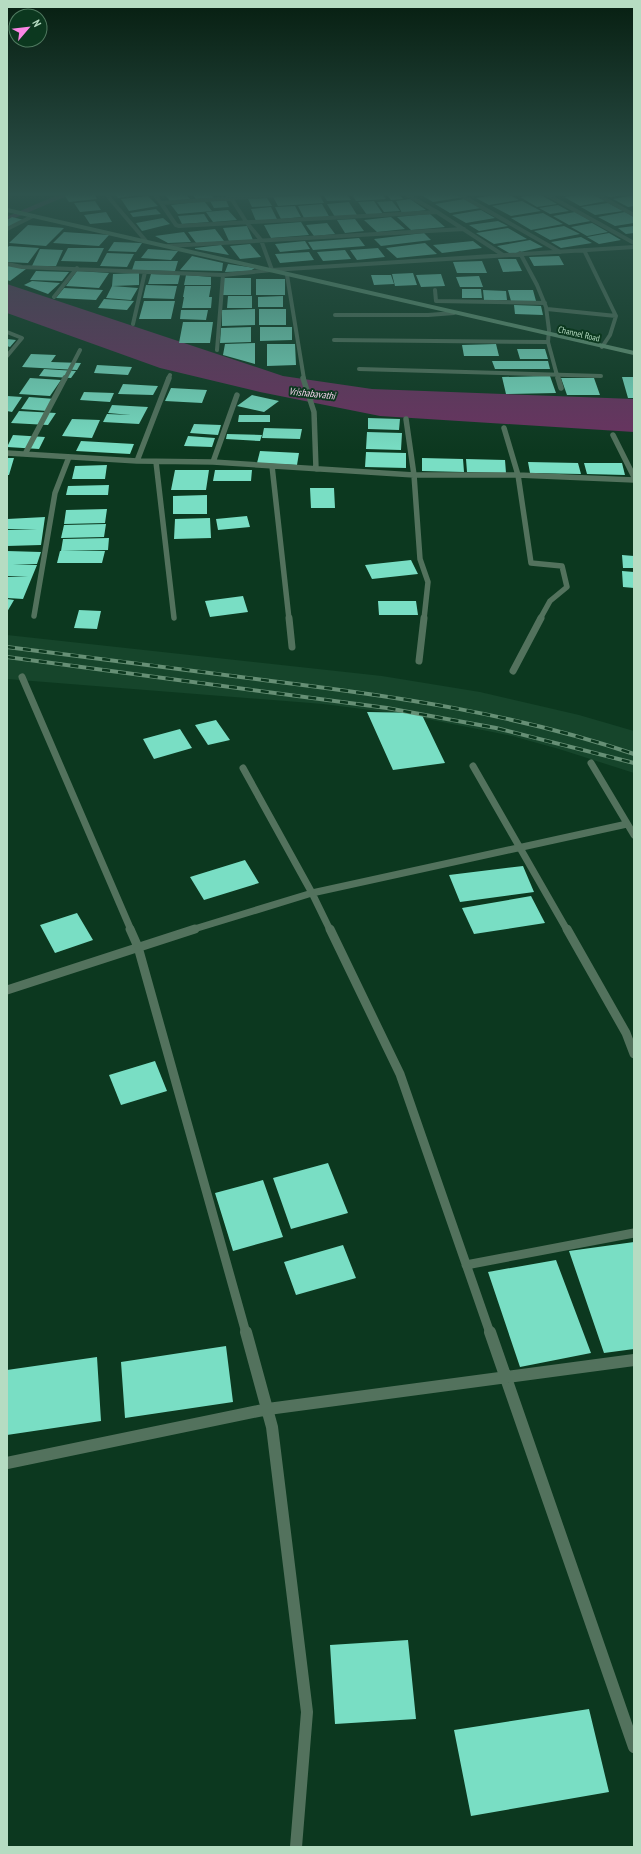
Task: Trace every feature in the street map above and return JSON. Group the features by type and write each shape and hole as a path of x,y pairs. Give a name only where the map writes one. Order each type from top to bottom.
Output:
{"street":[{"path":"54,298 69,280"},
{"path":"133,324 143,280"},
{"path":"217,350 223,280"},
{"path":"288,280 303,377 314,412 316,469"},
{"name":"Channel Road","path":"307,280 634,353"},
{"path":"533,280 549,314 550,335 548,342 561,388"},
{"path":"598,280 616,316 610,335 602,347"},
{"path":"435,290 436,301 545,303"},
{"path":"547,309 616,316"},
{"path":"335,315 428,315 454,312"},
{"path":"7,332 22,338 7,356"},
{"path":"334,340 548,342"},
{"path":"24,454 80,350"},
{"path":"359,369 601,376"},
{"path":"136,461 170,375"},
{"path":"213,462 237,395"},
{"path":"406,419 414,475 420,559 428,582 419,661"},
{"path":"504,428 518,475 531,563 562,566 567,587 550,601 512,671"},
{"path":"7,453 156,462 213,462 414,475 518,475 634,478 613,435"},
{"path":"34,616 55,494 69,457"},
{"path":"156,462 174,618"},
{"path":"272,466 292,647"},
{"path":"22,678 138,947 272,1427 307,1712 296,1847"},
{"path":"590,763 634,835"},
{"path":"473,766 521,847 626,1033 634,1054"},
{"path":"243,768 312,893 400,1074 634,1747"},
{"path":"7,990 138,947 312,893 627,824"},
{"path":"466,1265 634,1233"},
{"path":"7,1463 268,1410 634,1360"}],"shaded area":[{"path":"7,635 382,676 480,692 579,715 634,731 634,773 559,749 512,736 417,717 323,704 7,679"}],"water":[{"name":"Vrishabavathi","path":"7,284 283,376 372,389 634,399 634,432 380,416 260,392 160,368 7,313"}],"building":[{"path":"30,280 63,280 62,281"},
{"path":"71,280 105,280 99,288 66,286"},
{"path":"113,280 139,280 139,285 112,286"},
{"path":"149,280 179,280 178,284 148,284"},
{"path":"185,280 211,280 211,285 184,285"},
{"path":"223,280 251,280 251,295 223,295"},
{"path":"256,280 285,280 285,295 256,295"},
{"path":"372,280 393,280 394,284 374,285"},
{"path":"393,280 415,280 417,285 395,286"},
{"path":"418,280 443,280 445,286 421,287"},
{"path":"457,280 480,280 483,287 460,287"},
{"path":"32,281 60,283 48,294 24,285"},
{"path":"146,285 177,286 174,299 143,298"},
{"path":"112,286 138,288 131,300 106,298"},
{"path":"185,286 211,286 209,297 212,297 211,308 182,308"},
{"path":"64,288 103,290 96,300 56,298"},
{"path":"462,289 481,289 482,298 462,298"},
{"path":"483,290 506,291 507,300 484,300"},
{"path":"508,290 533,290 536,301 511,301"},
{"path":"228,296 252,296 252,308 227,308"},
{"path":"283,296 283,307 258,307 258,297"},
{"path":"104,299 134,301 127,310 98,308"},
{"path":"144,301 175,301 171,319 139,319"},
{"path":"514,305 541,306 543,315 515,314"},
{"path":"255,309 255,325 222,326 222,310"},
{"path":"259,309 286,309 286,325 259,325"},
{"path":"181,310 208,310 206,320 180,319"},
{"path":"183,322 213,322 210,343 179,343"},
{"path":"251,327 251,342 220,343 221,328"},
{"path":"260,327 292,327 292,340 260,341"},
{"path":"7,339 16,340 10,347 7,346"},
{"path":"255,343 255,364 223,355 225,344"},
{"path":"267,344 295,344 296,365 267,366"},
{"path":"496,344 499,356 464,356 462,345"},
{"path":"517,349 545,349 548,359 520,359"},
{"path":"31,354 56,355 51,362 81,363 77,370 22,367"},
{"path":"492,361 548,361 550,369 495,369"},
{"path":"97,365 132,367 128,375 94,373"},
{"path":"44,369 76,371 71,378 39,376"},
{"path":"550,376 556,393 506,394 502,377"},
{"path":"622,377 634,377 634,398 628,398"},
{"path":"30,378 61,380 50,396 19,394"},
{"path":"561,378 594,378 600,395 567,395"},
{"path":"123,384 158,386 153,395 118,394"},
{"path":"171,388 207,390 202,403 165,401"},
{"path":"84,392 114,393 110,402 80,400"},
{"path":"252,395 279,401 264,412 237,406"},
{"path":"7,396 22,397 12,412 7,411"},
{"path":"29,397 55,399 47,411 21,409"},
{"path":"112,405 148,407 139,424 103,422 107,414 131,415 108,413"},
{"path":"19,411 56,413 48,425 11,423"},
{"path":"239,415 270,415 270,422 238,422"},
{"path":"368,418 400,419 399,430 368,429"},
{"path":"72,419 100,420 92,438 62,436"},
{"path":"194,424 221,425 218,435 190,433"},
{"path":"264,428 302,429 300,439 262,438"},
{"path":"367,432 402,433 401,450 366,449"},
{"path":"227,434 262,435 260,441 226,439"},
{"path":"13,435 45,437 39,449 7,447"},
{"path":"188,436 215,438 212,447 184,446"},
{"path":"81,441 134,444 130,454 76,451"},
{"path":"260,451 299,453 297,465 257,463"},
{"path":"366,452 406,453 406,468 365,467"},
{"path":"7,458 14,458 9,475 7,475"},
{"path":"422,458 463,459 464,472 422,471"},
{"path":"466,459 505,460 506,473 467,472"},
{"path":"528,462 578,463 581,474 530,473"},
{"path":"584,463 622,463 625,475 587,474"},
{"path":"107,465 105,479 72,479 75,466"},
{"path":"175,470 209,470 206,490 171,490"},
{"path":"215,470 252,470 251,481 213,481"},
{"path":"109,485 108,495 66,495 68,486"},
{"path":"310,488 334,488 335,508 311,508"},
{"path":"207,495 207,514 173,514 173,496"},
{"path":"107,509 105,523 64,524 66,510"},
{"path":"247,516 250,527 218,530 216,519"},
{"path":"45,517 41,545 7,546 7,530 37,529 7,529 7,519"},
{"path":"210,518 211,538 174,539 175,519"},
{"path":"106,524 104,537 61,538 64,525"},
{"path":"109,538 108,550 61,551 63,539"},
{"path":"7,551 41,552 37,564 13,564 37,565 23,599 7,598 7,577 28,576 7,576"},
{"path":"60,551 105,551 102,563 57,563"},
{"path":"622,555 634,556 634,568 623,568"},
{"path":"411,560 418,574 372,579 365,565"},
{"path":"622,571 634,572 634,588 623,587"},
{"path":"243,596 248,612 210,617 205,601"},
{"path":"7,599 14,600 7,612"},
{"path":"378,601 416,601 418,615 379,615"},
{"path":"79,610 101,611 97,629 74,628"},
{"path":"367,712 421,713 445,763 393,770"},
{"path":"216,720 230,740 208,745 195,725"},
{"path":"180,729 192,748 154,759 143,739"},
{"path":"245,860 259,883 204,900 190,877"},
{"path":"523,866 534,892 460,902 449,875"},
{"path":"531,896 545,923 474,934 462,908"},
{"path":"77,913 93,940 55,953 40,925"},
{"path":"155,1061 167,1091 121,1105 109,1075"},
{"path":"328,1163 348,1213 291,1229 273,1178"},
{"path":"263,1180 283,1237 233,1251 215,1193"},
{"path":"634,1242 634,1349 604,1353 569,1251"},
{"path":"343,1245 356,1278 296,1295 284,1262"},
{"path":"556,1260 591,1353 520,1367 488,1272"},
{"path":"226,1346 233,1402 125,1418 121,1362"},
{"path":"97,1357 101,1421 7,1435 7,1370"},
{"path":"408,1640 416,1719 335,1724 330,1645"},
{"path":"589,1709 609,1792 471,1816 454,1730"}],"railway":[{"path":"7,647 409,700 500,717 590,740 634,754"},
{"path":"7,657 387,708 496,728 634,763"}]}
